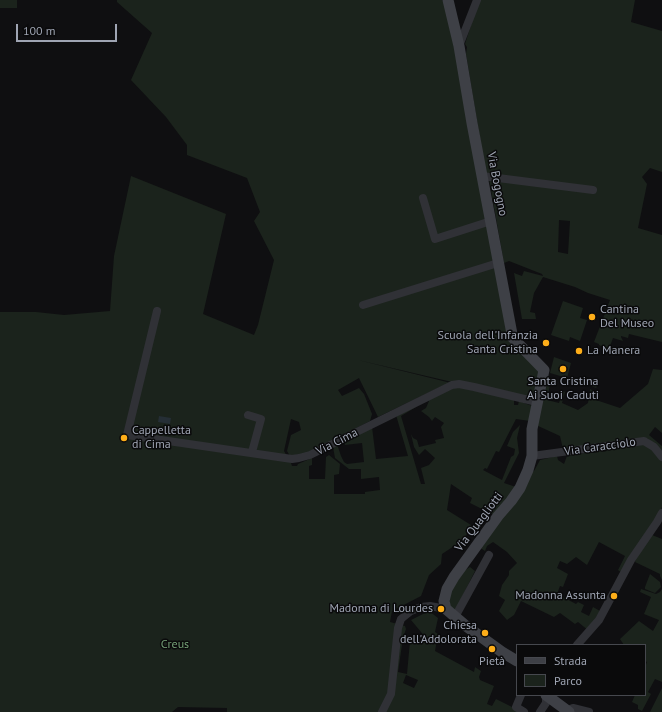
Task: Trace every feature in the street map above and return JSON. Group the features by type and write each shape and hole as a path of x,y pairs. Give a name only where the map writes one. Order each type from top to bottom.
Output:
{"street":[{"name":"Via Bogogno","path":"448,0 459,46 512,337 539,363"},
{"path":"459,46 477,0"},
{"path":"482,176 593,190"},
{"path":"422,198 435,239 491,221"},
{"path":"363,305 498,263"},
{"name":"Via Cima","path":"157,311 127,435 292,459 310,455 443,388 452,385 460,384 537,402"},
{"name":"Via Quagliotti","path":"446,609 444,601 447,589 454,577 520,488 528,470 532,456 532,429 544,370 539,363"},
{"path":"248,415 261,419 252,452"},
{"name":"Via Caracciolo","path":"532,456 644,442 654,447 662,457"},
{"path":"578,644 599,620 631,560 658,522 662,513"},
{"path":"455,616 489,555"},
{"path":"382,712 391,694 398,628 402,619 411,611 421,607 430,606 446,609 502,652 516,659"},
{"path":"521,696 516,706 524,712"},
{"path":"540,712 546,703 546,696"},
{"path":"547,696 569,711 573,708 589,712"}],"green space":[{"path":"0,0 17,0 17,8 0,8"},
{"name":"Creus","path":"117,0 442,0 450,13 511,340 541,371 534,399 358,360 451,383 378,417 359,378 338,390 342,396 359,388 364,394 372,414 370,421 307,453 290,456 287,451 291,435 301,430 299,422 291,419 284,451 292,466 297,466 298,464 312,458 312,465 309,466 309,479 325,479 326,457 329,455 340,464 339,474 334,475 334,494 365,494 365,492 380,490 379,477 361,479 361,469 349,469 335,458 333,447 337,444 344,462 347,464 364,462 362,443 345,445 343,441 372,427 376,459 408,456 396,415 415,404 416,407 401,416 421,484 425,484 421,468 429,465 435,458 425,449 419,455 414,447 411,434 413,438 417,440 419,447 436,443 435,440 444,438 441,427 444,423 435,417 432,421 421,411 426,408 429,401 427,399 457,387 514,399 514,405 518,405 519,401 532,406 530,421 516,419 499,452 496,451 487,469 485,468 483,470 502,480 511,457 514,455 515,449 507,446 513,432 520,425 517,438 519,453 504,483 516,487 496,516 470,503 472,498 451,484 447,510 471,525 468,533 457,544 442,554 441,564 429,575 421,596 392,611 390,622 405,626 406,629 403,638 398,672 407,674 410,641 412,636 418,644 426,638 411,620 429,611 438,618 435,632 438,634 435,651 474,672 475,667 481,671 479,677 480,680 494,686 487,704 492,706 496,699 522,712 227,712 227,708 178,707 172,712 0,712 0,312 36,312 64,315 110,311 114,256 131,176 226,214 203,314 254,335 258,325 274,260 254,221 260,212 247,178 187,155 187,145 166,117 131,80 152,33 117,2","holes":["406,675 418,680 414,688 403,683"]},
{"path":"479,0 635,0 631,22 662,31 662,172 650,168 642,177 647,184 638,228 662,235 662,342 629,334 628,338 621,336 623,341 613,338 609,349 599,345 594,342 610,300 543,277 534,293 530,312 535,313 536,319 522,319 514,273 522,276 524,271 543,276 542,274 509,261 504,263 489,179 486,175 466,54 467,47 465,44","holes":["559,220 570,221 568,254 558,252"]},
{"path":"563,301 583,308 580,318 587,320 580,341 570,337 569,341 551,335"},
{"path":"554,357 571,363 567,378 550,373"},
{"path":"653,369 662,370 662,433 655,427 649,435 662,446 662,451 647,438 563,449 560,436 536,425 549,377 551,380 547,400 559,403 563,391 565,392 562,403 578,410 588,403 590,389 596,392 593,399 620,408 648,384"},
{"path":"579,378 598,385 596,388 578,381"},
{"path":"644,443 648,445 662,460 662,507 656,521 622,573 618,570 625,556 599,542 587,565 576,557 567,564 560,561 557,568 568,574 563,587 560,586 557,594 576,604 578,602 584,605 581,612 589,616 593,607 600,611 589,631 578,622 575,624 560,613 554,617 521,601 514,615 507,620 499,611 505,600 499,596 502,585 509,575 509,571 517,563 507,552 493,542 487,546 485,551 479,547 534,471 540,460 557,456 558,460 564,464 567,456"},
{"path":"652,535 662,539 662,580 660,574 635,562 636,558"},
{"path":"470,567 475,571 455,611 451,608 449,600 450,592 465,570"},
{"path":"650,574 660,582 661,587 655,593 645,589"},
{"path":"641,589 656,594 662,589 662,682 655,679 648,692 651,694 642,711 638,709 638,705 632,702 635,696 646,696 646,644 623,644 620,639 639,621 653,631 659,620 644,614 651,597 640,592"},
{"path":"662,688 662,712 650,712"}],"shaded area":[{"path":"159,416 171,418 170,424 158,422"}],"place":[{"name":"Cantina Del Museo","path":"592,317"},
{"name":"Scuola dell'Infanzia Santa Cristina","path":"546,343"},
{"name":"La Manera","path":"579,351"},
{"name":"Santa Cristina Ai Suoi Caduti","path":"563,369"},
{"name":"Cappelletta di Cima","path":"124,438"},
{"name":"Madonna Assunta","path":"614,596"},
{"name":"Madonna di Lourdes","path":"441,609"},
{"name":"Chiesa dell'Addolorata","path":"485,633"},
{"name":"Pietà","path":"492,649"}]}
